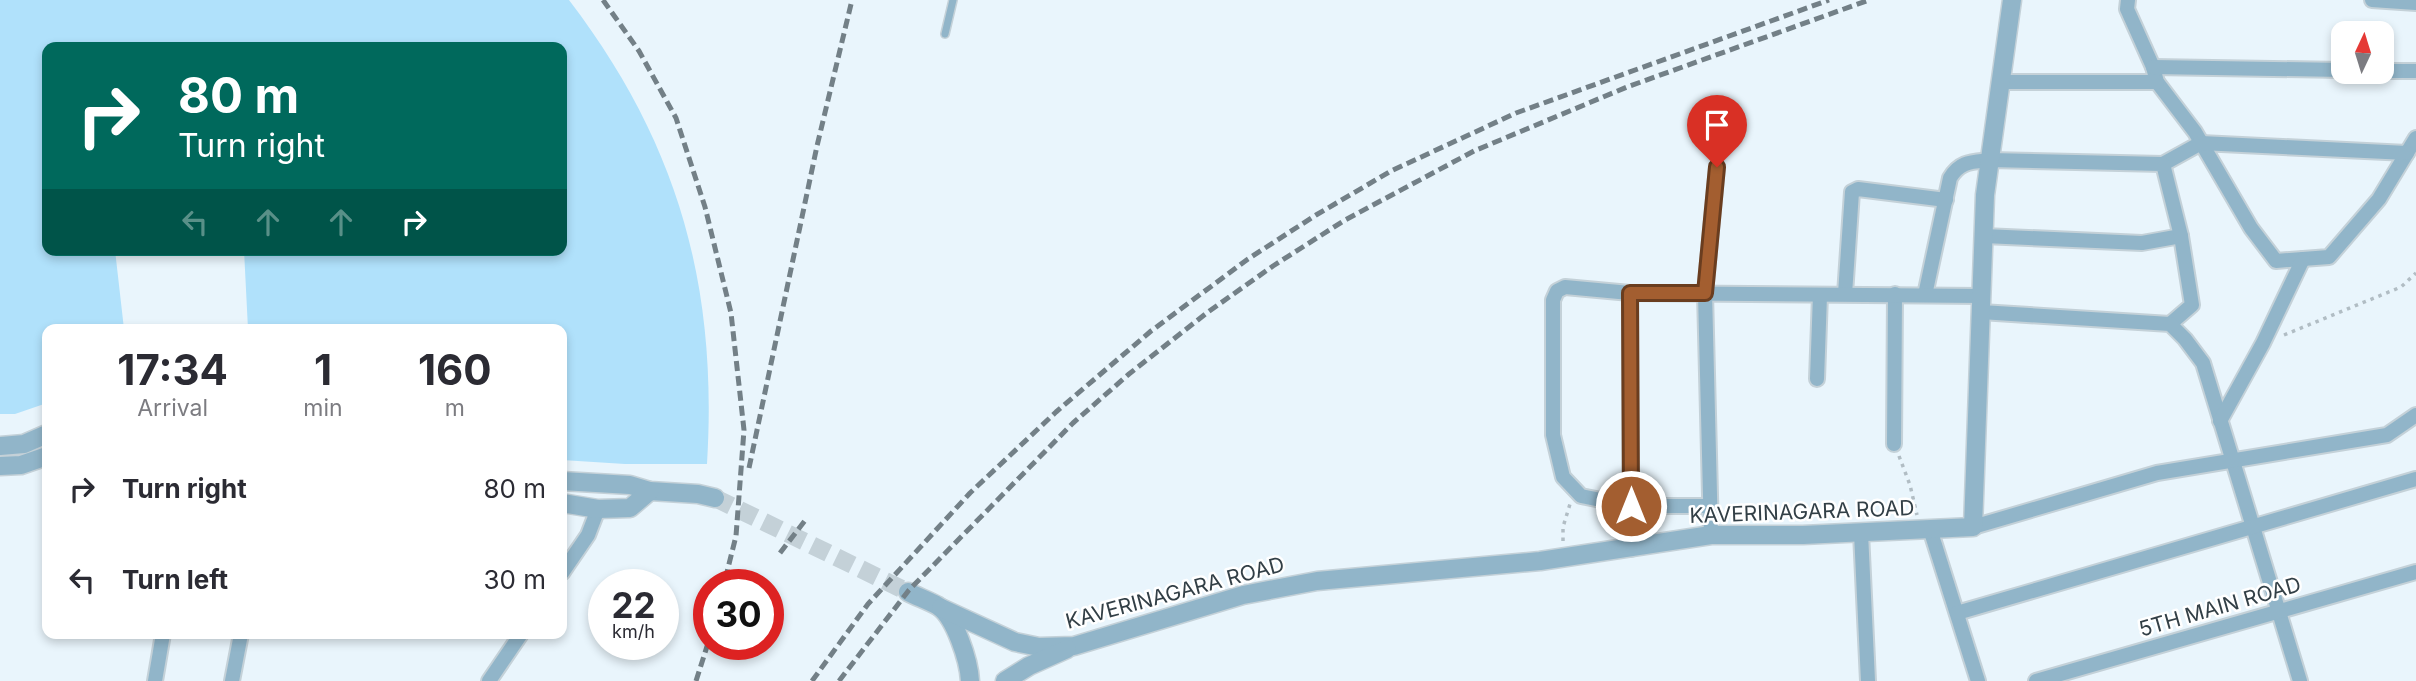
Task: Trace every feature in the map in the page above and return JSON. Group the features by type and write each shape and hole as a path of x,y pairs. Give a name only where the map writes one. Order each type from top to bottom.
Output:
{"street":[{"path":"1973,527 1985,195 2012,0"},
{"path":"2128,0 2127,9 2157,82 2201,143 2251,228 2276,261 2329,257 2379,199 2416,138"},
{"path":"2372,0 2416,3"},
{"path":"2153,67 2331,70"},
{"path":"2394,71 2416,71"},
{"path":"2001,82 2157,82"},
{"path":"1926,295 1950,178 1956,168 1965,162 1990,160 2163,164 2201,143 2407,153"},
{"path":"2163,164 2181,236 2192,304 2170,324"},
{"path":"1711,535 1705,293 1717,167"},
{"path":"1844,294 1852,192 1858,189 1945,200"},
{"path":"1984,236 2142,243 2181,236"},
{"path":"2220,421 2263,343 2303,259"},
{"path":"1710,506 1631,506 1581,496 1563,477 1553,435 1553,300 1557,291 1565,287 1630,293 1926,295 1981,304 2170,324 2203,363 2300,681"},
{"path":"1630,293 1631,548"},
{"path":"1894,444 1895,294"},
{"path":"1816,379 1820,295"},
{"name":"KAVERINAGARA ROAD","path":"908,592 1015,642 1039,647 1073,646 1243,596 1317,581 1540,561 1711,535 1861,533 1973,527 2157,472 2387,435 2416,415"},
{"path":"0,446 24,444 42,436"},
{"path":"0,466 21,465 42,458"},
{"path":"1957,613 2416,479"},
{"path":"567,481 629,485 650,491 698,494 715,498"},
{"path":"567,504 598,509 630,508 650,491"},
{"path":"567,566 588,535 598,509"},
{"path":"1924,530 1957,613 1978,681"},
{"path":"1861,533 1868,681"},
{"name":"5TH MAIN ROAD","path":"2036,681 2416,572"},
{"path":"941,608 962,643 970,668 970,681"},
{"path":"155,681 162,639"},
{"path":"232,681 240,639"},
{"path":"489,681 518,639"},
{"path":"1005,681 1029,666 1073,646"}],"lane":[{"path":"944,34 953,0"}],"path":[{"path":"2263,343 2401,287 2416,274"},
{"path":"1894,444 1924,530"},
{"path":"1562,557 1563,527 1574,489"}],"shaded area":[{"path":"0,0 569,0 607,54 638,108 663,162 683,218 697,276 705,336 709,399 707,464 625,464 567,460 567,324 248,324 244,256 567,256 567,42 42,42 42,256 116,256 123,324 42,324 42,405 15,414 0,414"}],"tunnel":[{"path":"715,498 908,592"}],"railway":[{"path":"603,0 639,51 676,118 705,207 731,313 744,430 736,536 728,569"},
{"path":"749,468 817,146 852,0"},
{"path":"812,681 868,604 970,493 1056,412 1151,331 1248,259 1391,171 1516,113 1829,0"},
{"path":"839,681 909,590 1073,423 1129,374 1208,312 1273,266 1345,220 1474,151 1627,87 1869,0"},
{"path":"780,553 807,518"},
{"path":"696,681 703,660"}],"route":[{"path":"1631,506 1630,293 1705,293 1717,167"}]}
